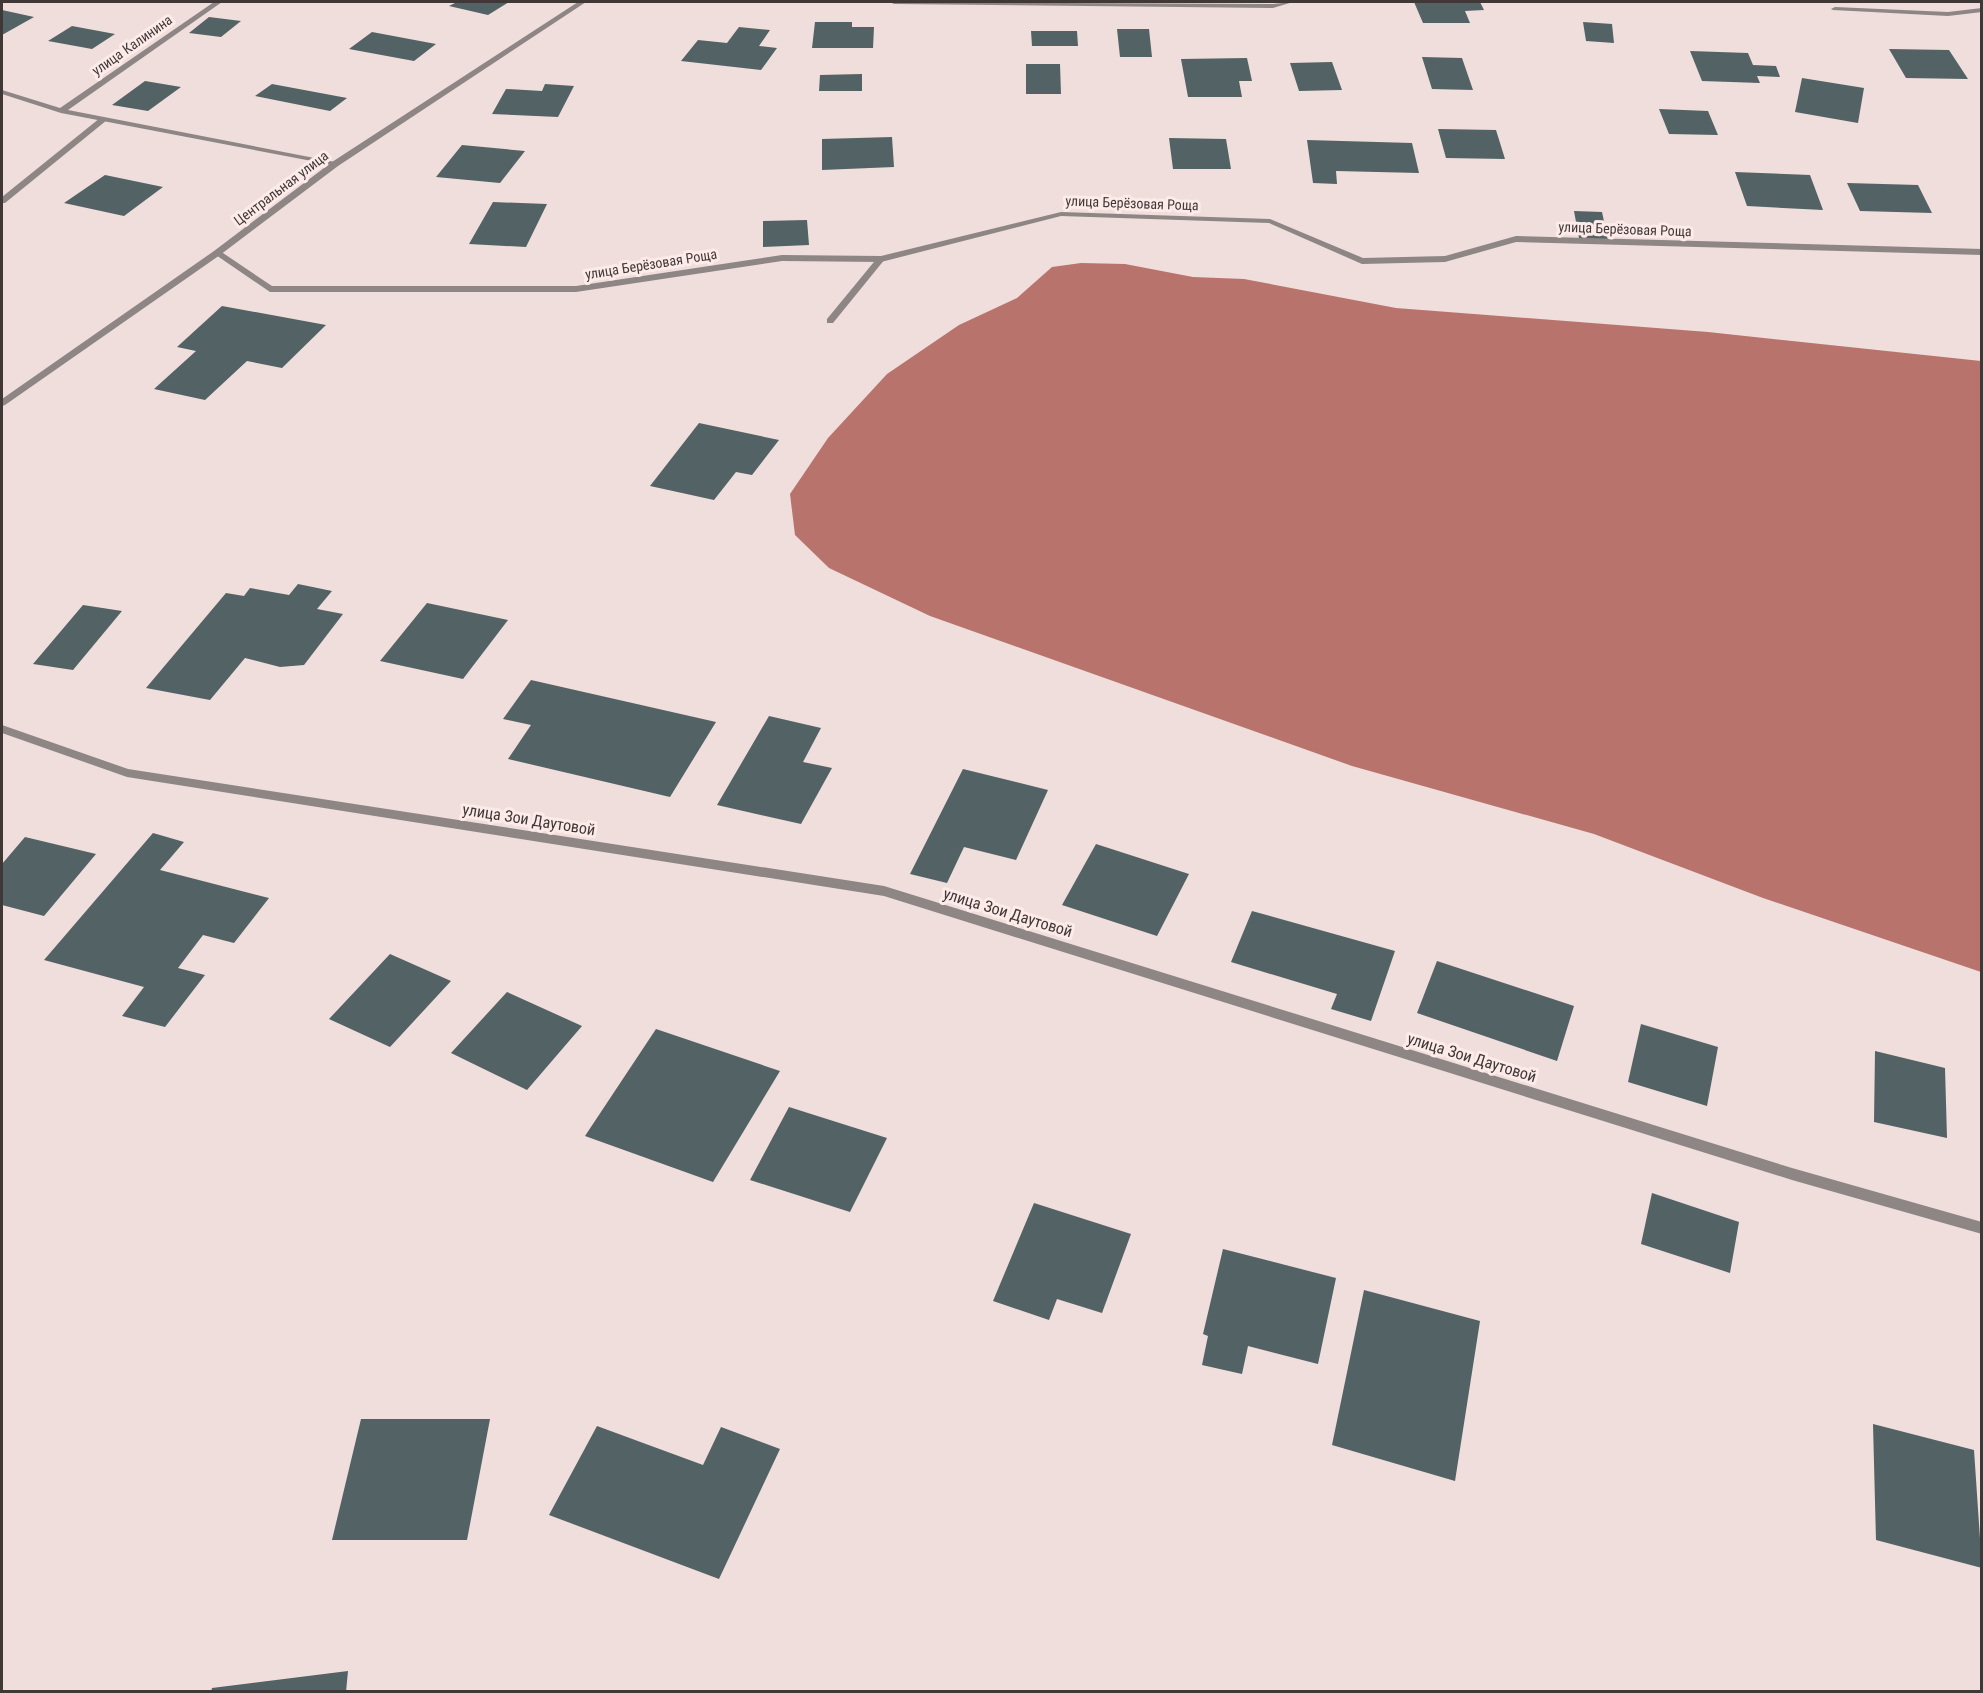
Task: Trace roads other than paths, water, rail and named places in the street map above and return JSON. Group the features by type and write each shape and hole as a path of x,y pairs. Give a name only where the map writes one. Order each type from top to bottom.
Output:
{"street":[{"name":"улица Калинина","path":"61,111 218,2"},
{"name":"Центральная улица","path":"2,403 217,253 334,164 582,2"},
{"path":"894,2 1273,6 1289,2"},
{"path":"1835,9 1948,14 1982,10"},
{"path":"2,92 61,111 334,164"},
{"path":"2,201 103,120"},
{"name":"улица Берёзовая Роща","path":"217,253 270,289 576,289 782,258 881,259 1061,214 1270,221 1362,261 1445,259 1516,239 1982,252"},
{"path":"830,321 881,259"},
{"name":"улица Зои Даутовой","path":"2,729 127,773 884,891 1781,1171 1982,1228"}]}
